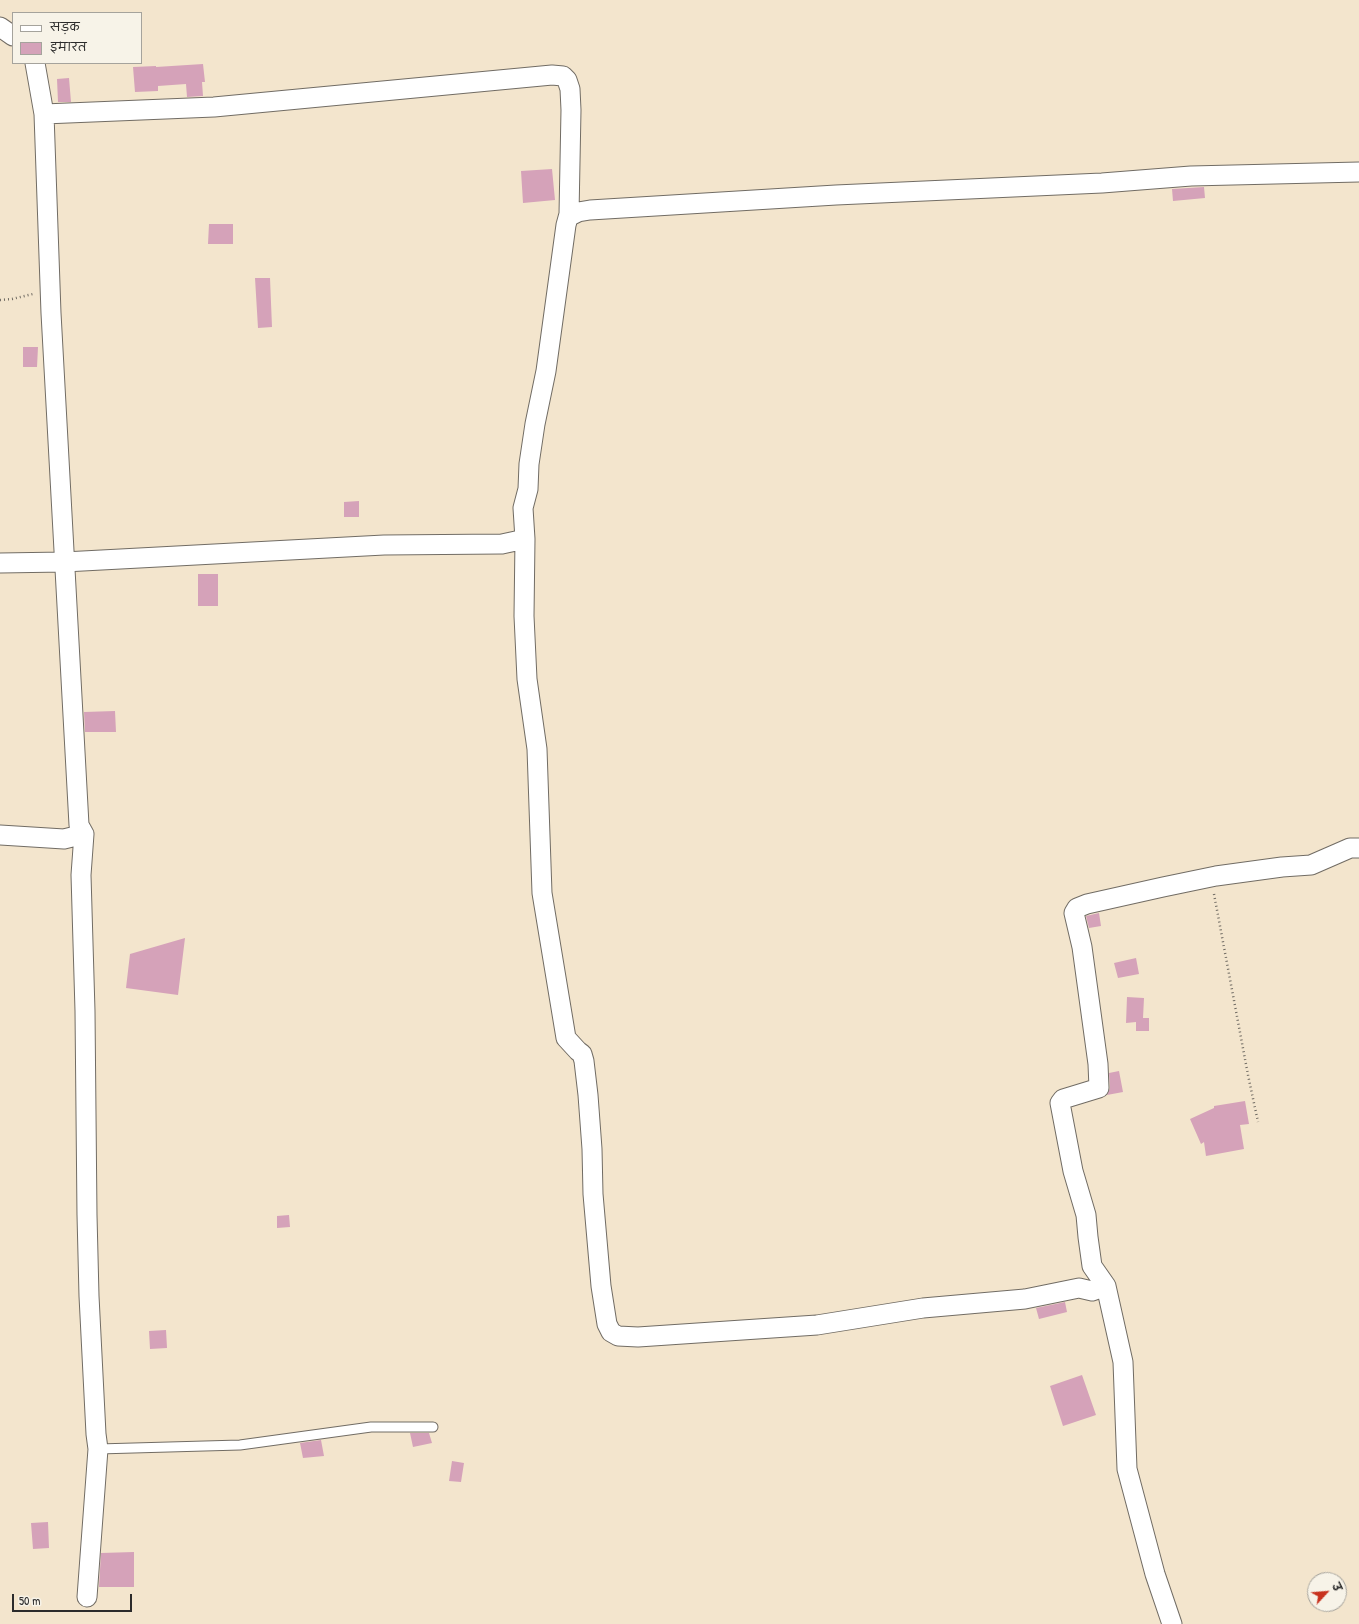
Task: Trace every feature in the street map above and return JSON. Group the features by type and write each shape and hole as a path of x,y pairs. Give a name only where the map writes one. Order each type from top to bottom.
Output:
{"street":[{"path":"0,27 12,35"},
{"path":"35,64 44,114 46,200 64,562 79,825 84,834 81,875 85,1011 87,1215 96,1434 98,1449 87,1597"},
{"path":"44,114 214,107 552,75 563,76 567,80 570,89 571,110 570,214 566,224 546,371 535,424 529,464 528,489 524,508 524,616 527,679 537,749 542,893 566,1038 582,1054 584,1061 588,1094 593,1194 601,1286 607,1324 611,1332 618,1336 638,1337 817,1325 922,1308 1025,1299 1079,1288 1092,1291 1106,1286"},
{"path":"570,214 572,215 578,212 590,210 828,196 1102,183 1191,176 1359,172"},
{"path":"0,563 64,562 384,545 502,544 524,539"},
{"path":"0,835 64,839 84,834"},
{"path":"1172,1624 1155,1574 1127,1469 1124,1362 1106,1286 1092,1266 1086,1215 1073,1171 1060,1104 1063,1099 1099,1088 1098,1064 1082,947 1074,913 1077,908 1087,904 1211,877 1282,867 1311,865 1346,850 1359,848"}],"lane":[{"path":"98,1449 240,1445 371,1427 434,1427"}],"path":[{"path":"0,300 12,299 51,289"},
{"path":"1211,877 1258,1122"}],"building":[{"path":"203,64 205,82 202,82 203,96 187,97 186,84 158,86 158,91 135,92 133,67"},
{"path":"69,78 71,102 58,102 57,79"},
{"path":"552,169 555,200 523,203 521,171"},
{"path":"1204,187 1205,198 1173,201 1172,189"},
{"path":"209,224 233,224 233,244 208,244"},
{"path":"255,278 270,278 272,327 258,328"},
{"path":"23,347 38,347 37,367 23,367"},
{"path":"359,501 359,517 344,517 344,502"},
{"path":"198,574 218,574 218,606 198,606"},
{"path":"115,711 116,732 85,732 84,712"},
{"path":"1099,913 1101,926 1089,928 1086,916"},
{"path":"185,938 178,995 126,988 130,954"},
{"path":"1136,958 1139,974 1118,978 1114,963"},
{"path":"1127,997 1144,998 1143,1018 1149,1018 1149,1031 1136,1031 1136,1022 1126,1023"},
{"path":"1119,1071 1123,1092 1107,1095 1110,1088 1109,1073"},
{"path":"1245,1101 1249,1124 1240,1125 1244,1149 1206,1156 1204,1142 1201,1144 1190,1119 1214,1108 1214,1106"},
{"path":"289,1215 290,1227 277,1228 277,1216"},
{"path":"1065,1302 1067,1312 1039,1319 1036,1308"},
{"path":"166,1330 167,1348 150,1349 149,1331"},
{"path":"1082,1375 1096,1415 1063,1426 1050,1386"},
{"path":"410,1433 429,1433 432,1443 413,1447"},
{"path":"321,1440 324,1456 303,1458 300,1443"},
{"path":"452,1461 464,1463 461,1482 449,1481"},
{"path":"48,1522 49,1548 33,1549 31,1523"},
{"path":"134,1552 134,1587 99,1587 101,1553"}]}
